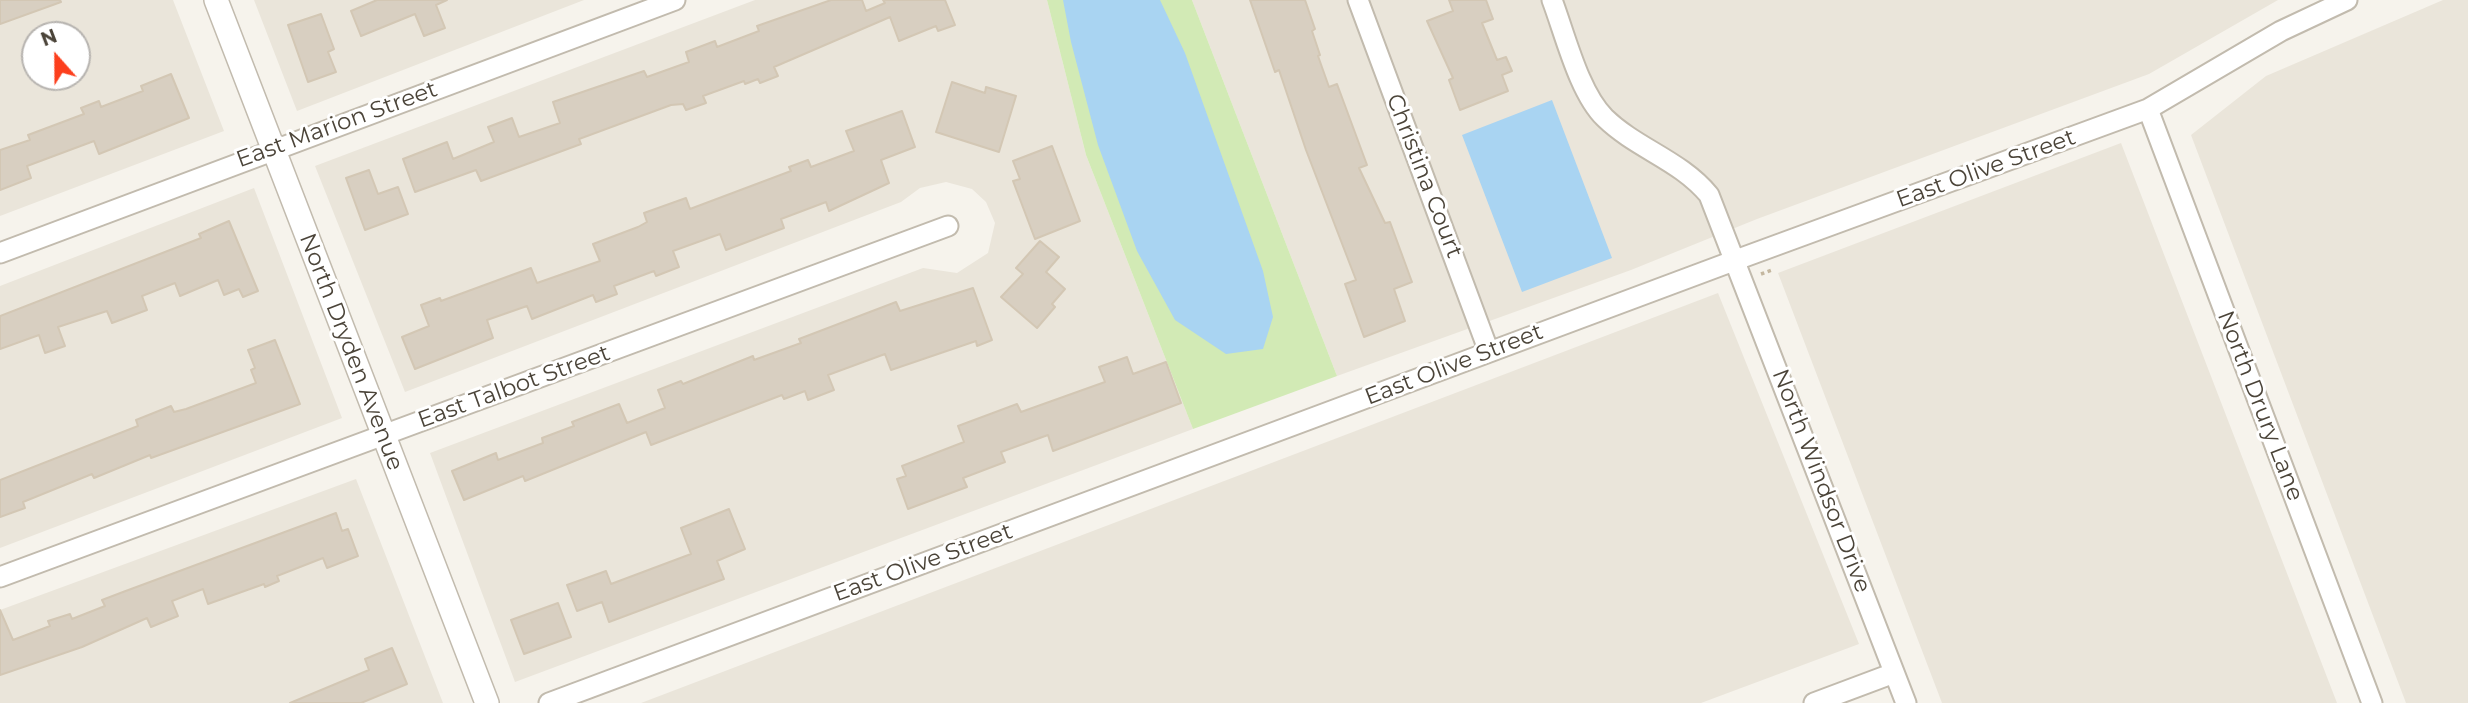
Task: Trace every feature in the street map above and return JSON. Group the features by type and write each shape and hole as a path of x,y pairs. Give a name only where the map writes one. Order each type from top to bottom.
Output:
{"street":[{"name":"North Dryden Avenue","path":"216,0 487,703"},
{"name":"East Marion Street","path":"0,253 676,0"},
{"name":"Christina Court","path":"1358,0 1489,352"},
{"name":"North Windsor Drive","path":"1552,0 1589,97 1604,117 1626,134 1693,175 1709,195 1906,703"},
{"name":"East Olive Street","path":"549,703 2148,109 2281,31 2347,0"},
{"name":"North Drury Lane","path":"2148,109 2372,703"},
{"name":"East Talbot Street","path":"0,577 948,226"},
{"path":"1814,703 1894,673"}],"shaded area":[{"path":"0,0 173,0 224,131 0,216"},
{"path":"254,0 584,0 297,111"},
{"path":"755,0 1047,0 1086,155 1193,429 515,682 430,453 923,268 957,273 988,253 995,223 986,202 972,189 946,182 920,188 901,202 405,392 315,166"},
{"path":"1192,0 2278,0 2149,74 1757,219 1631,270 1337,376"},
{"path":"2443,0 2468,0 2468,703 2406,703 2191,135 2266,76"},
{"path":"2121,143 2337,703 1942,703 1778,273"},
{"path":"254,188 342,418 0,548 0,286"},
{"path":"1718,293 1859,644 1701,703 641,703"},
{"path":"356,479 443,703 0,703 0,610"}],"green space":[{"path":"1047,0 1192,0 1337,376 1193,429 1086,155"}],"water":[{"path":"1063,0 1160,0 1185,53 1263,271 1273,317 1263,349 1226,354 1175,320 1137,251 1098,145"},
{"path":"1552,100 1612,258 1522,292 1462,135"}],"building":[{"path":"0,0 60,0 61,2 0,24"},
{"path":"377,0 447,0 436,5 445,28 424,36 415,14 361,36 351,11"},
{"path":"831,0 862,0 866,11 885,3 883,0 945,0 955,25 938,31 936,26 899,41 890,17 774,67 778,76 760,83 758,79 745,84 744,81 703,96 706,103 686,110 683,104 671,105 579,139 581,144 481,181 476,170 415,192 403,159 447,142 453,159 494,142 488,127 512,118 519,137 560,123 553,102 644,71 647,77 689,62 686,52 715,41 717,47 759,31 757,26"},
{"path":"1250,0 1305,0 1315,29 1312,31 1320,55 1318,56 1329,87 1337,84 1367,165 1359,168 1385,223 1390,222 1412,282 1394,289 1405,321 1364,337 1345,284 1356,280 1306,150 1279,70 1275,72"},
{"path":"1449,0 1486,0 1493,19 1482,23 1497,60 1506,57 1512,71 1502,75 1508,91 1460,110 1449,80 1453,78 1427,21 1453,11"},
{"path":"321,14 334,49 328,52 336,72 308,82 288,25"},
{"path":"171,74 189,118 99,154 94,141 27,166 31,178 0,190 0,150 30,140 28,135 84,114 81,108 99,101 101,107 143,91 141,86"},
{"path":"952,82 985,93 986,87 1016,96 999,152 936,132"},
{"path":"902,111 915,147 881,160 889,183 829,211 826,202 781,219 784,228 726,250 720,234 673,251 679,267 656,276 654,271 614,286 617,294 596,302 593,295 532,319 527,306 487,320 493,338 415,369 402,337 429,326 421,305 440,298 441,301 531,268 537,283 600,261 593,244 647,222 644,213 686,198 690,209 791,171 789,167 808,160 811,167 854,151 846,131"},
{"path":"1052,146 1080,221 1035,239 1013,181 1020,179 1013,161"},
{"path":"369,170 378,194 398,187 408,214 365,230 346,178"},
{"path":"229,221 258,291 243,297 239,289 224,295 218,280 180,296 175,283 142,296 147,310 112,323 107,311 58,327 65,346 45,353 39,335 0,349 0,316 201,238 199,234"},
{"path":"1040,241 1059,257 1046,272 1065,289 1052,304 1055,307 1037,328 1001,297 1023,274 1016,268"},
{"path":"973,288 992,340 977,346 976,341 891,370 885,354 828,375 834,390 808,400 805,391 784,399 782,395 651,445 646,432 525,481 523,476 464,500 452,471 496,453 498,460 543,443 542,438 574,426 572,422 619,404 627,423 665,408 658,390 681,381 683,384 753,356 754,360 801,343 799,339 896,302 900,311"},
{"path":"275,340 300,404 151,458 150,455 94,478 92,474 23,502 25,508 0,517 0,480 138,426 136,420 171,406 174,412 186,409 256,383 251,370 255,368 248,350"},
{"path":"1127,357 1133,374 1166,362 1181,403 1053,451 1048,435 1001,452 1005,462 963,478 967,487 908,509 897,479 906,476 902,466 964,442 958,426 1017,404 1021,412 1105,382 1099,367"},
{"path":"729,509 745,549 717,561 724,579 609,622 602,602 577,611 567,585 606,571 611,584 691,554 681,528"},
{"path":"336,513 342,531 348,529 358,556 327,568 323,558 277,576 279,581 265,587 264,584 208,604 203,589 172,601 178,616 151,627 147,618 82,647 0,675 0,610 13,640 50,626 48,621 70,614 72,619 105,606 102,600"},
{"path":"558,603 571,637 524,654 511,620"},
{"path":"392,648 407,684 361,703 290,703 369,670 365,659"}]}
